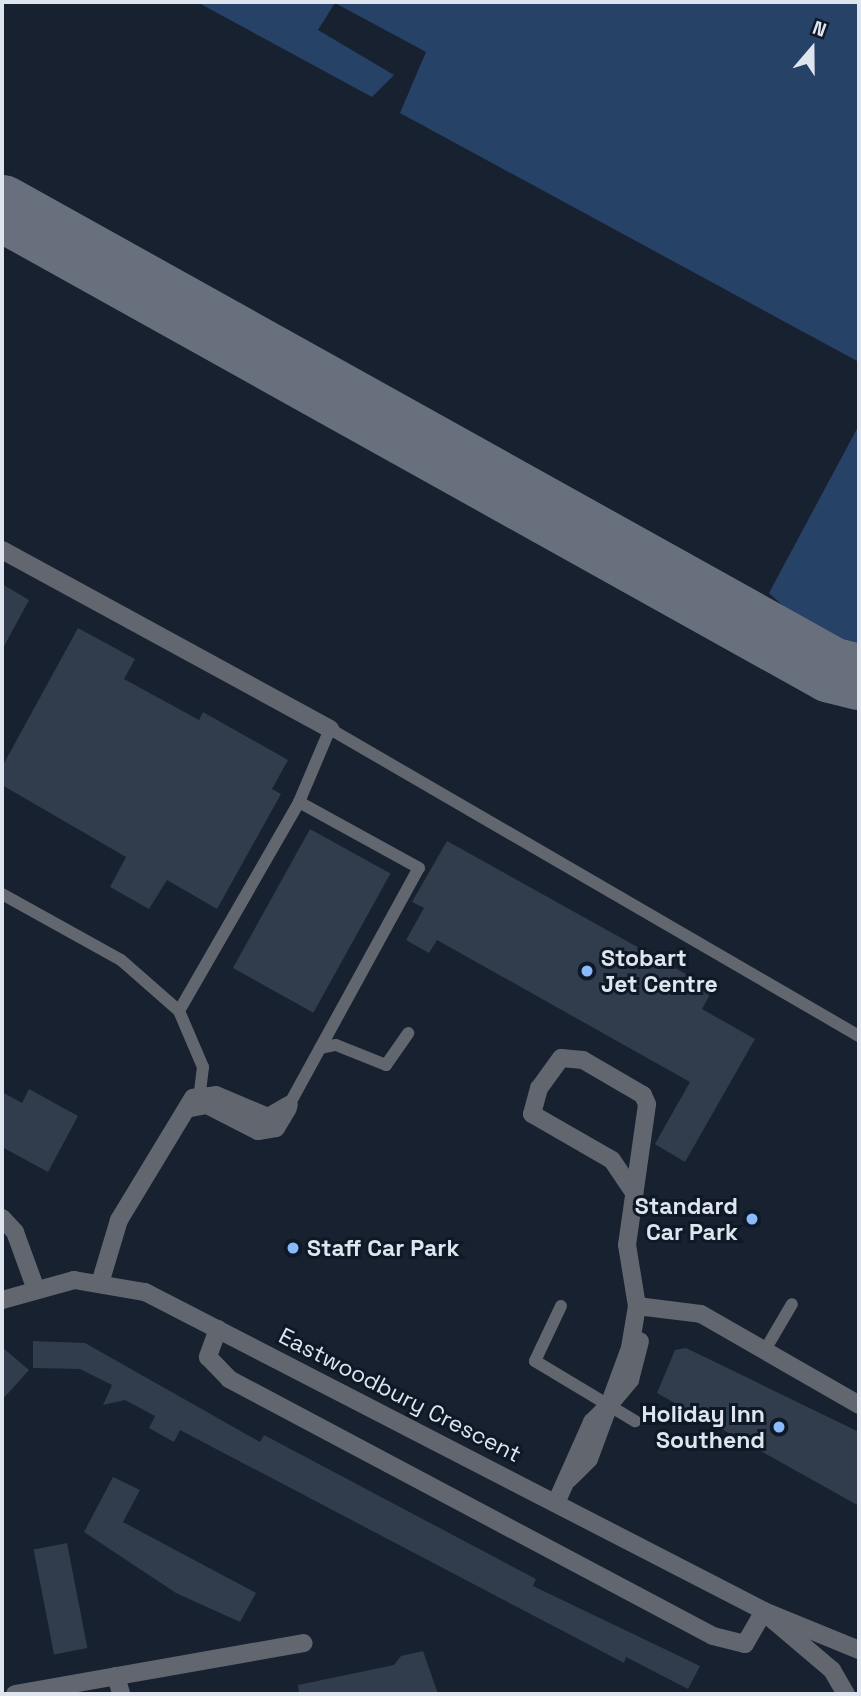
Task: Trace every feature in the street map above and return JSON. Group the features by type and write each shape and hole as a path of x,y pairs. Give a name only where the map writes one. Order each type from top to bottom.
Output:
{"street":[{"path":"2,550 330,729"},
{"path":"556,1503 592,1423 609,1405 634,1328 637,1307 627,1245 634,1193 643,1095 583,1060 561,1058 539,1088 532,1114 612,1160 634,1193"},
{"path":"101,1280 120,1220 181,1118 200,1100 268,1131 289,1105"},
{"path":"2,1218 16,1232 35,1287"},
{"name":"Eastwoodbury Crescent","path":"2,1300 35,1287 101,1280 145,1292 764,1611 859,1650"},
{"path":"637,1307 701,1314 859,1405"},
{"path":"218,1329 208,1357 229,1379 722,1640 744,1644 764,1611"},
{"name":"Eastwoodbury Crescent","path":"764,1611 832,1670 846,1694"},
{"path":"15,1694 304,1643"},
{"path":"117,1676 121,1694"}],"lane":[{"path":"179,1011 299,802 330,729 859,1036"},
{"path":"289,1105 419,869 299,802"},
{"path":"2,894 121,960 179,1011 203,1067 200,1100"},
{"path":"320,1048 336,1045 386,1065 408,1032"},
{"path":"765,1350 792,1304"},
{"path":"561,1306 535,1361 635,1421"}],"shaded area":[{"path":"197,2 859,2 859,362 400,113 426,52 335,3 318,30 394,75 372,97"},
{"path":"859,425 859,643 809,630 769,593"}],"building":[{"path":"2,584 29,600 2,650"},
{"path":"78,628 135,659 124,679 199,720 203,712 288,760 272,789 281,794 217,909 167,880 149,909 110,887 126,857 2,785 2,767"},
{"path":"310,829 390,874 313,1013 233,968"},
{"name":"Stobart Jet Centre","path":"447,841 713,989 702,1009 755,1039 685,1162 655,1144 690,1082 437,940 429,953 406,940 424,908 412,902"},
{"path":"29,1089 78,1116 48,1172 2,1147 2,1092 22,1103"},
{"path":"33,1341 85,1343 260,1442 264,1435 536,1579 533,1586 700,1666 688,1689 626,1657 624,1663 180,1430 174,1442 149,1428 155,1416 125,1400 103,1405 112,1385 80,1369 33,1368"},
{"path":"2,1347 29,1370 2,1400"},
{"name":"Holiday Inn Southend","path":"686,1348 859,1432 859,1506 657,1393 675,1350"},
{"path":"113,1477 140,1490 123,1522 256,1593 240,1622 176,1593 84,1532"},
{"path":"67,1543 87,1648 54,1655 34,1549"},
{"path":"423,1651 438,1694 299,1694 298,1685 394,1665 401,1656"}],"taxiway":[{"path":"2,208 831,670 859,677"}],"place":[{"name":"Stobart Jet Centre","path":"587,971"},
{"name":"Standard Car Park","path":"752,1219"},
{"name":"Staff Car Park","path":"293,1248"},
{"name":"Holiday Inn Southend","path":"779,1427"}]}
